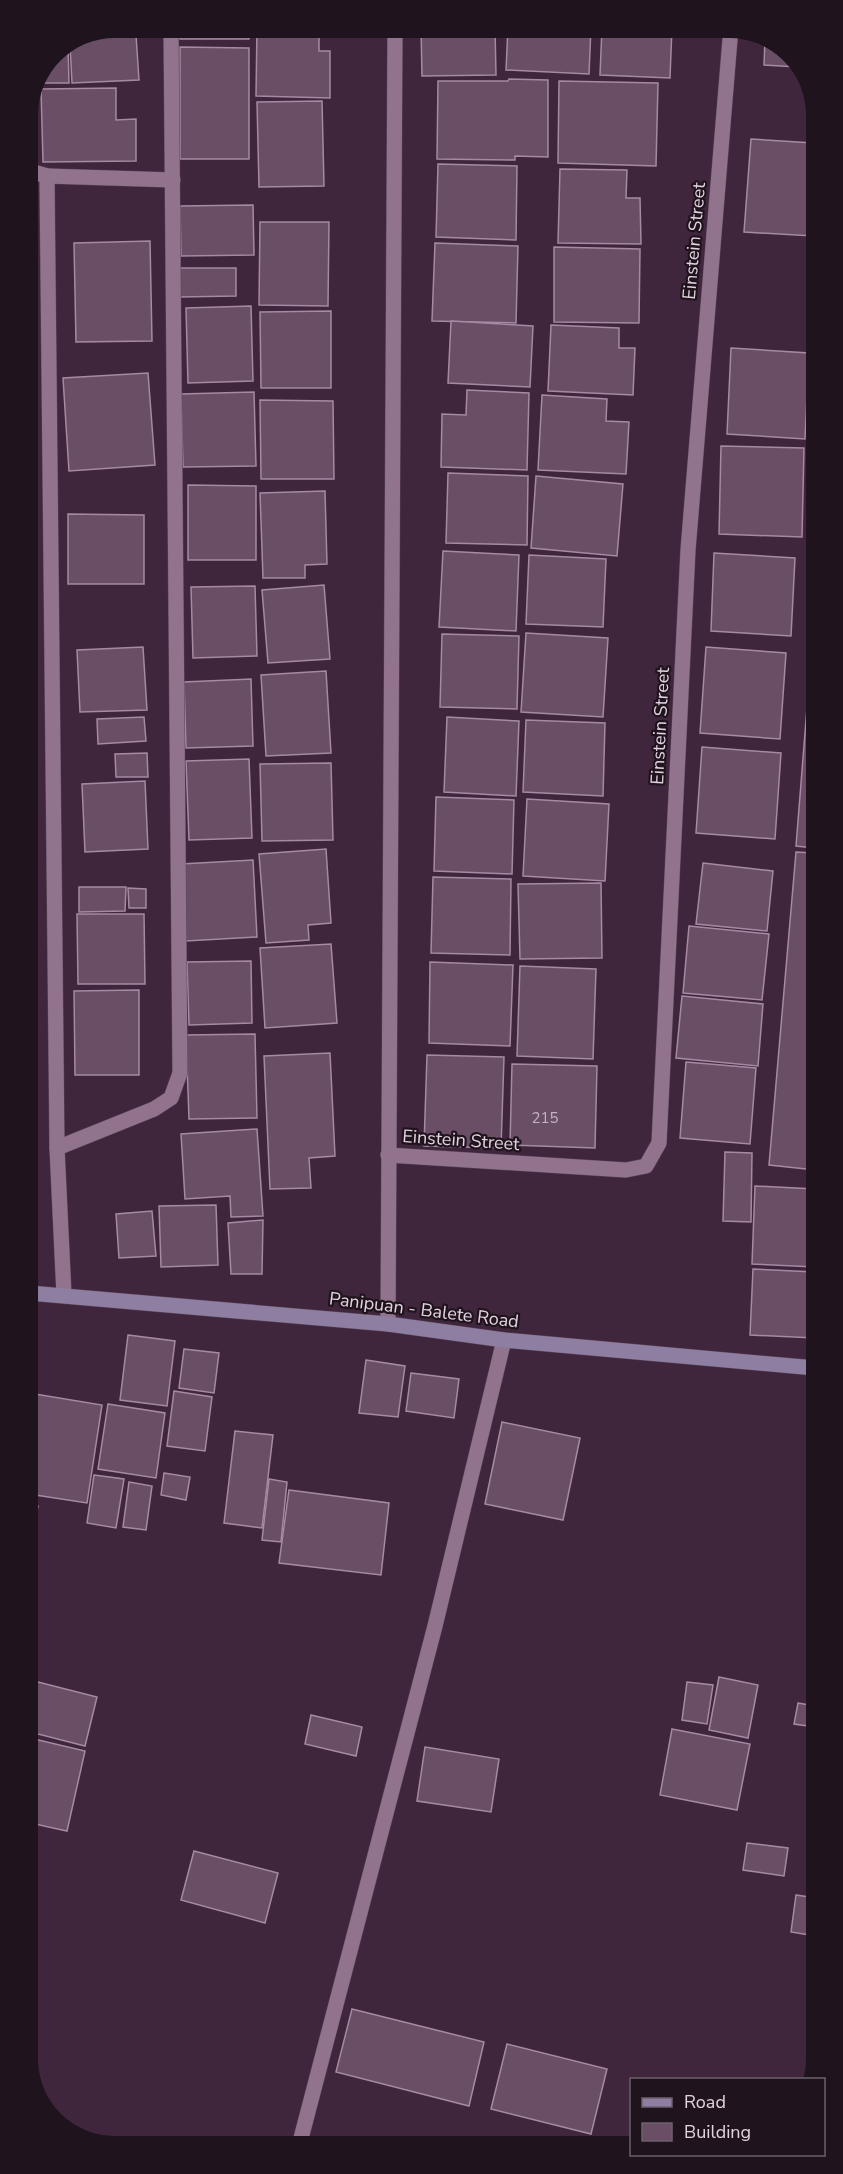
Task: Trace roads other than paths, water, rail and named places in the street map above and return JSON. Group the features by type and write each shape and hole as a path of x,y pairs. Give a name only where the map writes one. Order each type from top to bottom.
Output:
{"main road":[{"name":"Panipuan - Balete Road","path":"38,1294 388,1324 504,1340 806,1367"}],"street":[{"path":"57,1148 154,1110 171,1098 180,1073 171,37"},
{"path":"388,1324 395,37"},
{"name":"Einstein Street","path":"388,1155 626,1170 646,1166 659,1143 688,550 730,38"},
{"path":"38,173 46,176 173,180"},
{"path":"46,176 57,1148 64,1295"},
{"path":"302,2136 435,1626 504,1340"}]}
